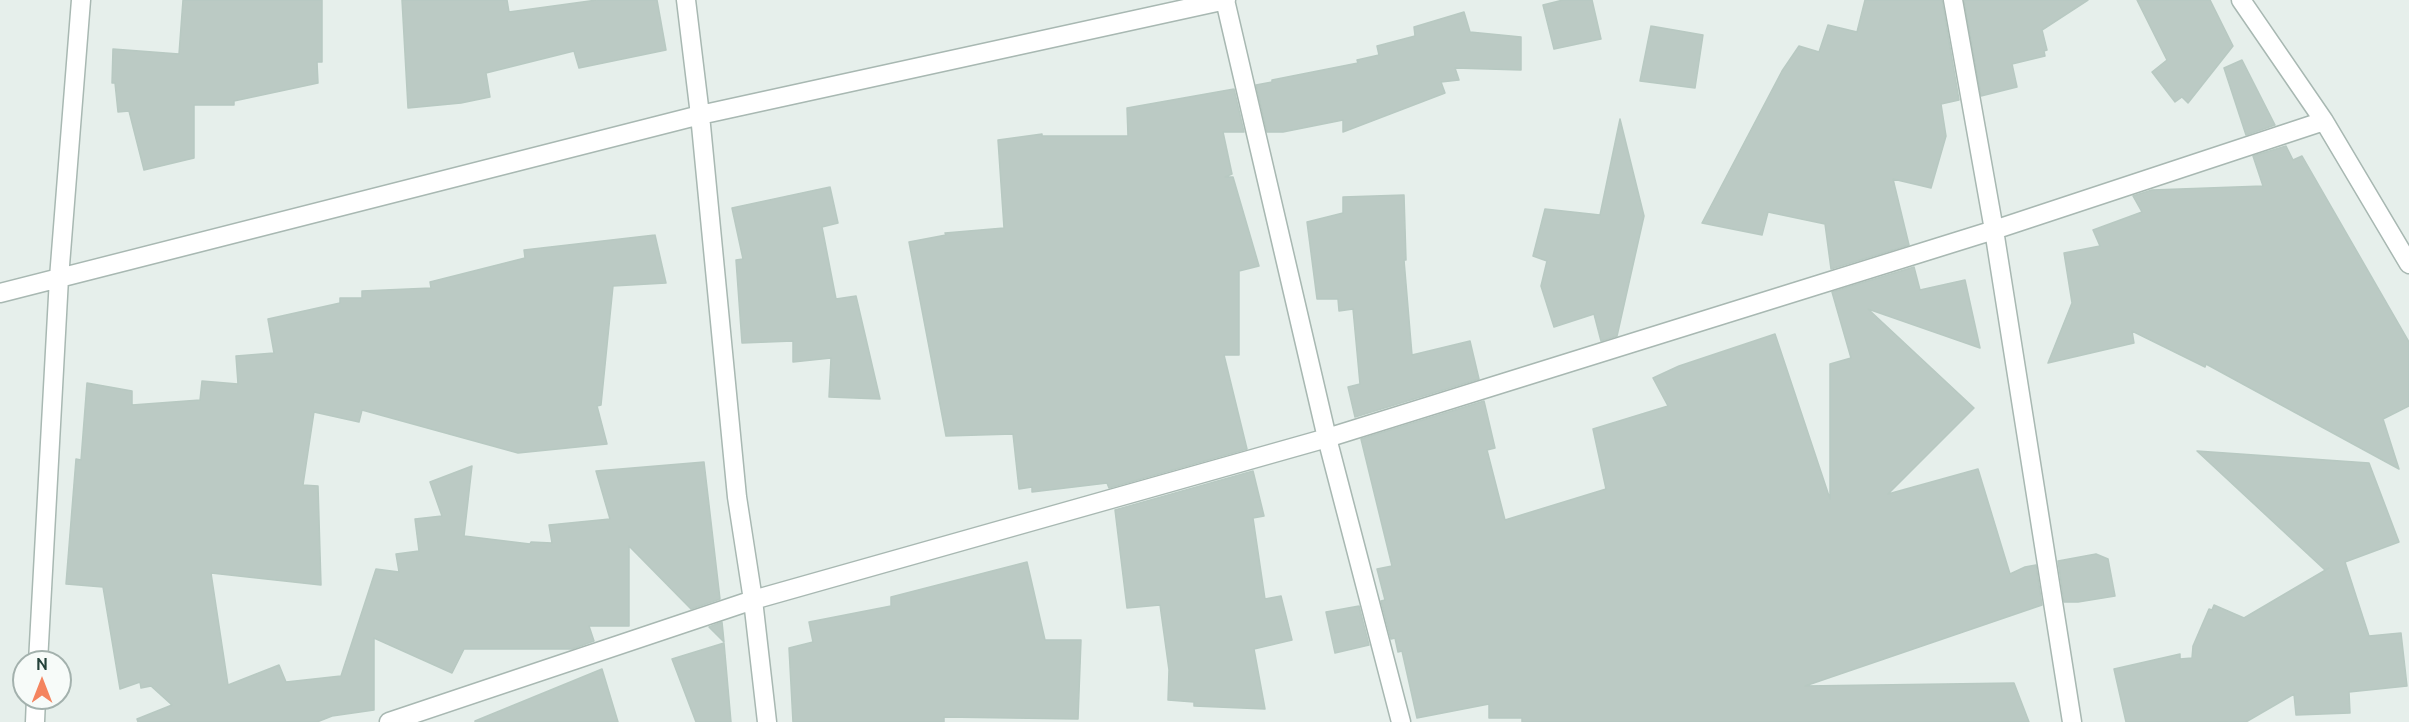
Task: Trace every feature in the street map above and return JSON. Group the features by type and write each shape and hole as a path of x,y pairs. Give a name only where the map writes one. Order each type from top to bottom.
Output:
{"street":[{"path":"39,650 59,278 81,0"},
{"path":"686,0 700,115 737,497 768,722"},
{"path":"0,293 700,115 1225,0 1327,438 1401,722"},
{"path":"1953,0 1994,231 2072,722"},
{"path":"2241,0 2324,121 2409,264"},
{"path":"389,722 753,600 1327,438 1994,231 2324,121"}],"building":[{"path":"183,0 322,0 322,62 317,62 318,83 234,101 234,105 194,105 194,158 144,170 129,111 118,112 115,83 112,83 113,49 179,54"},
{"path":"402,0 507,0 509,12 597,0 657,0 666,50 579,68 574,51 486,73 490,97 461,103 408,108"},
{"path":"1563,0 1592,0 1601,39 1554,49 1543,5"},
{"path":"1865,0 1942,0 1959,100 1941,104 1946,136 1931,188 1893,179 1909,245 1831,269 1825,224 1768,212 1762,235 1702,223 1782,71 1799,46 1819,52 1828,25 1857,32"},
{"path":"1964,0 2088,0 2042,30 2047,50 2044,51 2045,56 2012,64 2017,87 1981,96"},
{"path":"2137,0 2210,0 2233,46 2188,103 2182,97 2175,102 2152,72 2167,60"},
{"path":"1464,12 1470,32 1521,37 1521,70 1455,68 1459,80 1441,82 1445,93 1343,132 1343,120 1283,132 1267,132 1256,85 1358,63 1357,60 1379,55 1377,46 1415,36 1414,27"},
{"path":"1651,26 1703,35 1695,88 1640,81"},
{"path":"2242,60 2275,125 2246,135 2224,68"},
{"path":"1234,89 1244,132 1223,132 1232,174 1225,177 1233,177 1259,266 1239,271 1239,355 1224,355 1247,449 1109,488 1107,483 1032,492 1032,487 1019,489 1013,434 946,436 909,242 946,235 945,233 1004,228 998,140 1042,134 1042,136 1128,136 1127,108"},
{"path":"1620,119 1644,216 1617,336 1601,341 1594,314 1554,327 1541,286 1547,261 1533,256 1545,209 1600,215"},
{"path":"2286,146 2293,160 2302,156 2409,342 2409,406 2383,419 2399,469 2206,364 2205,367 2132,331 2134,343 2048,363 2072,303 2064,253 2100,246 2093,230 2142,212 2133,196 2152,190 2263,186 2253,156"},
{"path":"830,187 838,223 822,227 836,299 856,296 880,399 829,397 831,358 793,362 793,341 742,343 736,260 743,259 732,208"},
{"path":"1404,195 1406,260 1404,260 1412,355 1470,341 1479,379 1355,417 1348,387 1360,384 1353,309 1339,311 1338,299 1317,299 1307,222 1343,213 1343,197"},
{"path":"655,235 666,283 613,286 601,405 597,406 607,444 518,453 362,410 359,422 314,412 303,485 318,486 321,585 211,573 228,685 279,665 286,682 341,676 376,569 399,572 396,554 419,551 415,519 442,516 430,482 472,466 464,536 530,544 531,542 552,543 549,525 610,519 596,471 704,462 720,599 691,609 629,546 629,626 589,626 594,641 572,649 464,649 452,673 374,638 374,710 332,716 317,722 138,722 137,719 172,705 151,686 141,688 140,682 120,689 103,587 66,584 76,459 81,460 87,383 132,391 132,405 200,400 202,381 238,384 236,356 274,353 268,319 340,303 340,298 362,298 362,291 431,288 430,282 525,258 524,250"},
{"path":"1914,267 1920,290 1965,280 1980,348 1868,309 1974,408 1888,494 1978,469 2010,574 2036,565 2042,605 1805,686 2014,683 2029,722 1522,722 1522,718 1489,718 1489,704 1417,718 1402,651 1398,652 1395,638 1391,639 1381,601 1385,600 1377,569 1392,566 1361,439 1484,401 1495,448 1487,450 1505,520 1606,489 1593,429 1668,406 1653,378 1679,366 1775,334 1830,499 1830,364 1851,358 1832,292"},
{"path":"2197,451 2369,463 2399,542 2345,562 2369,636 2401,633 2407,686 2349,692 2350,713 2296,715 2294,694 2246,722 2126,722 2114,669 2180,654 2180,659 2192,658 2193,646 2209,609 2212,610 2214,605 2244,618 2329,568 2325,570"},
{"path":"1253,471 1264,516 1253,518 1265,599 1281,596 1292,640 1254,649 1265,709 1194,706 1194,702 1168,700 1169,670 1160,605 1127,608 1115,510"},
{"path":"2096,554 2108,559 2115,596 2064,602 2058,561"},
{"path":"1027,562 1045,640 1081,640 1078,719 944,717 944,722 793,722 789,648 813,642 809,622 891,606 891,597"},
{"path":"1359,606 1369,645 1335,653 1326,612"},
{"path":"722,622 724,642 709,627"},
{"path":"724,643 731,722 696,722 672,659"},
{"path":"602,669 618,722 475,722 475,721"}]}
